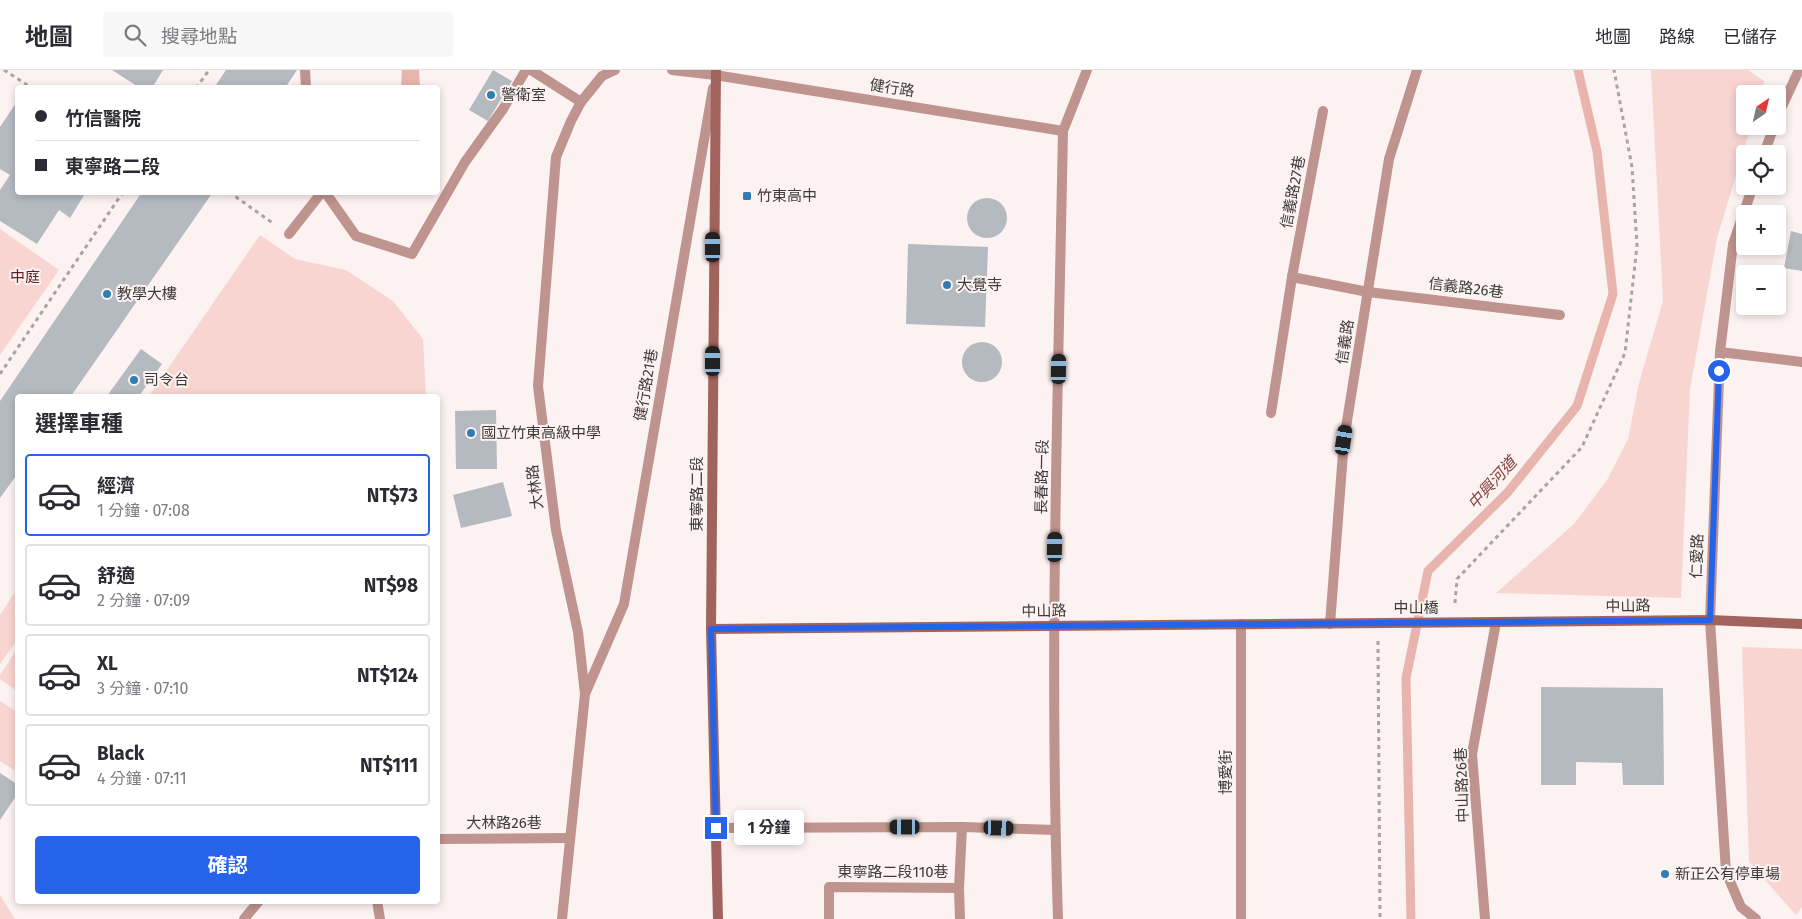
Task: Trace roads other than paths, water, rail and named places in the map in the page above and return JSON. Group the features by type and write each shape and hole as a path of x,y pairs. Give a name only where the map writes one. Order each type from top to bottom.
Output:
{"street":[{"path":"305,70 306,85"},
{"path":"325,195 356,236 412,254 465,162 502,109 526,70"},
{"path":"531,70 581,102"},
{"name":"大林路","path":"562,919 585,694 578,632 556,530 538,386 556,158 571,121 600,73 615,70"},
{"path":"672,70 716,72"},
{"name":"長春路一段","path":"1058,919 1055,830 1054,626 1064,132 1087,70"},
{"name":"信義路","path":"1330,624 1344,440 1389,159 1417,70"},
{"path":"1786,95 1799,70"},
{"name":"健行路","path":"716,72 1064,132"},
{"name":"東寧路二段","path":"716,72 711,629 718,919"},
{"name":"健行路21巷","path":"585,694 624,604 716,72"},
{"name":"信義路27巷","path":"1271,413 1292,277 1323,111"},
{"path":"289,234 321,195"},
{"name":"仁愛路","path":"1750,195 1734,244 1720,352 1710,620 1726,872 1741,907 1756,919"},
{"path":"1292,277 1368,292"},
{"name":"信義路26巷","path":"1368,292 1560,314"},
{"path":"1720,352 1802,362"},
{"name":"中山路","path":"1454,622 1710,620 1802,624"},
{"name":"中山橋","path":"1378,623 1454,622"},
{"name":"中山路26巷","path":"1485,919 1472,754 1496,622"},
{"name":"中山路","path":"711,629 1378,623"},
{"name":"博愛街","path":"1241,624 1241,919"},
{"path":"716,828 962,827 1055,830"},
{"name":"東寧路二段110巷","path":"960,919 959,888 962,827"},
{"name":"大林路26巷","path":"440,838 570,838"},
{"name":"東寧路二段110巷","path":"829,919 829,887 959,888"},
{"path":"244,919 256,904"},
{"path":"378,904 380,919"}],"waterway":[{"name":"中興河道","path":"1411,919 1406,678 1428,571 1508,492 1577,406 1613,294 1597,151 1578,70"}],"place":[{"name":"警衛室","path":"491,95"},
{"name":"竹東高中","path":"747,196"},
{"name":"大覺寺","path":"947,285"},
{"name":"教學大樓","path":"107,294"},
{"name":"司令台","path":"134,380"},
{"name":"國立竹東高級中學","path":"471,433"},
{"name":"新正公有停車場","path":"1665,874"}],"park label":[{"name":"中庭","path":"25,277"}]}
